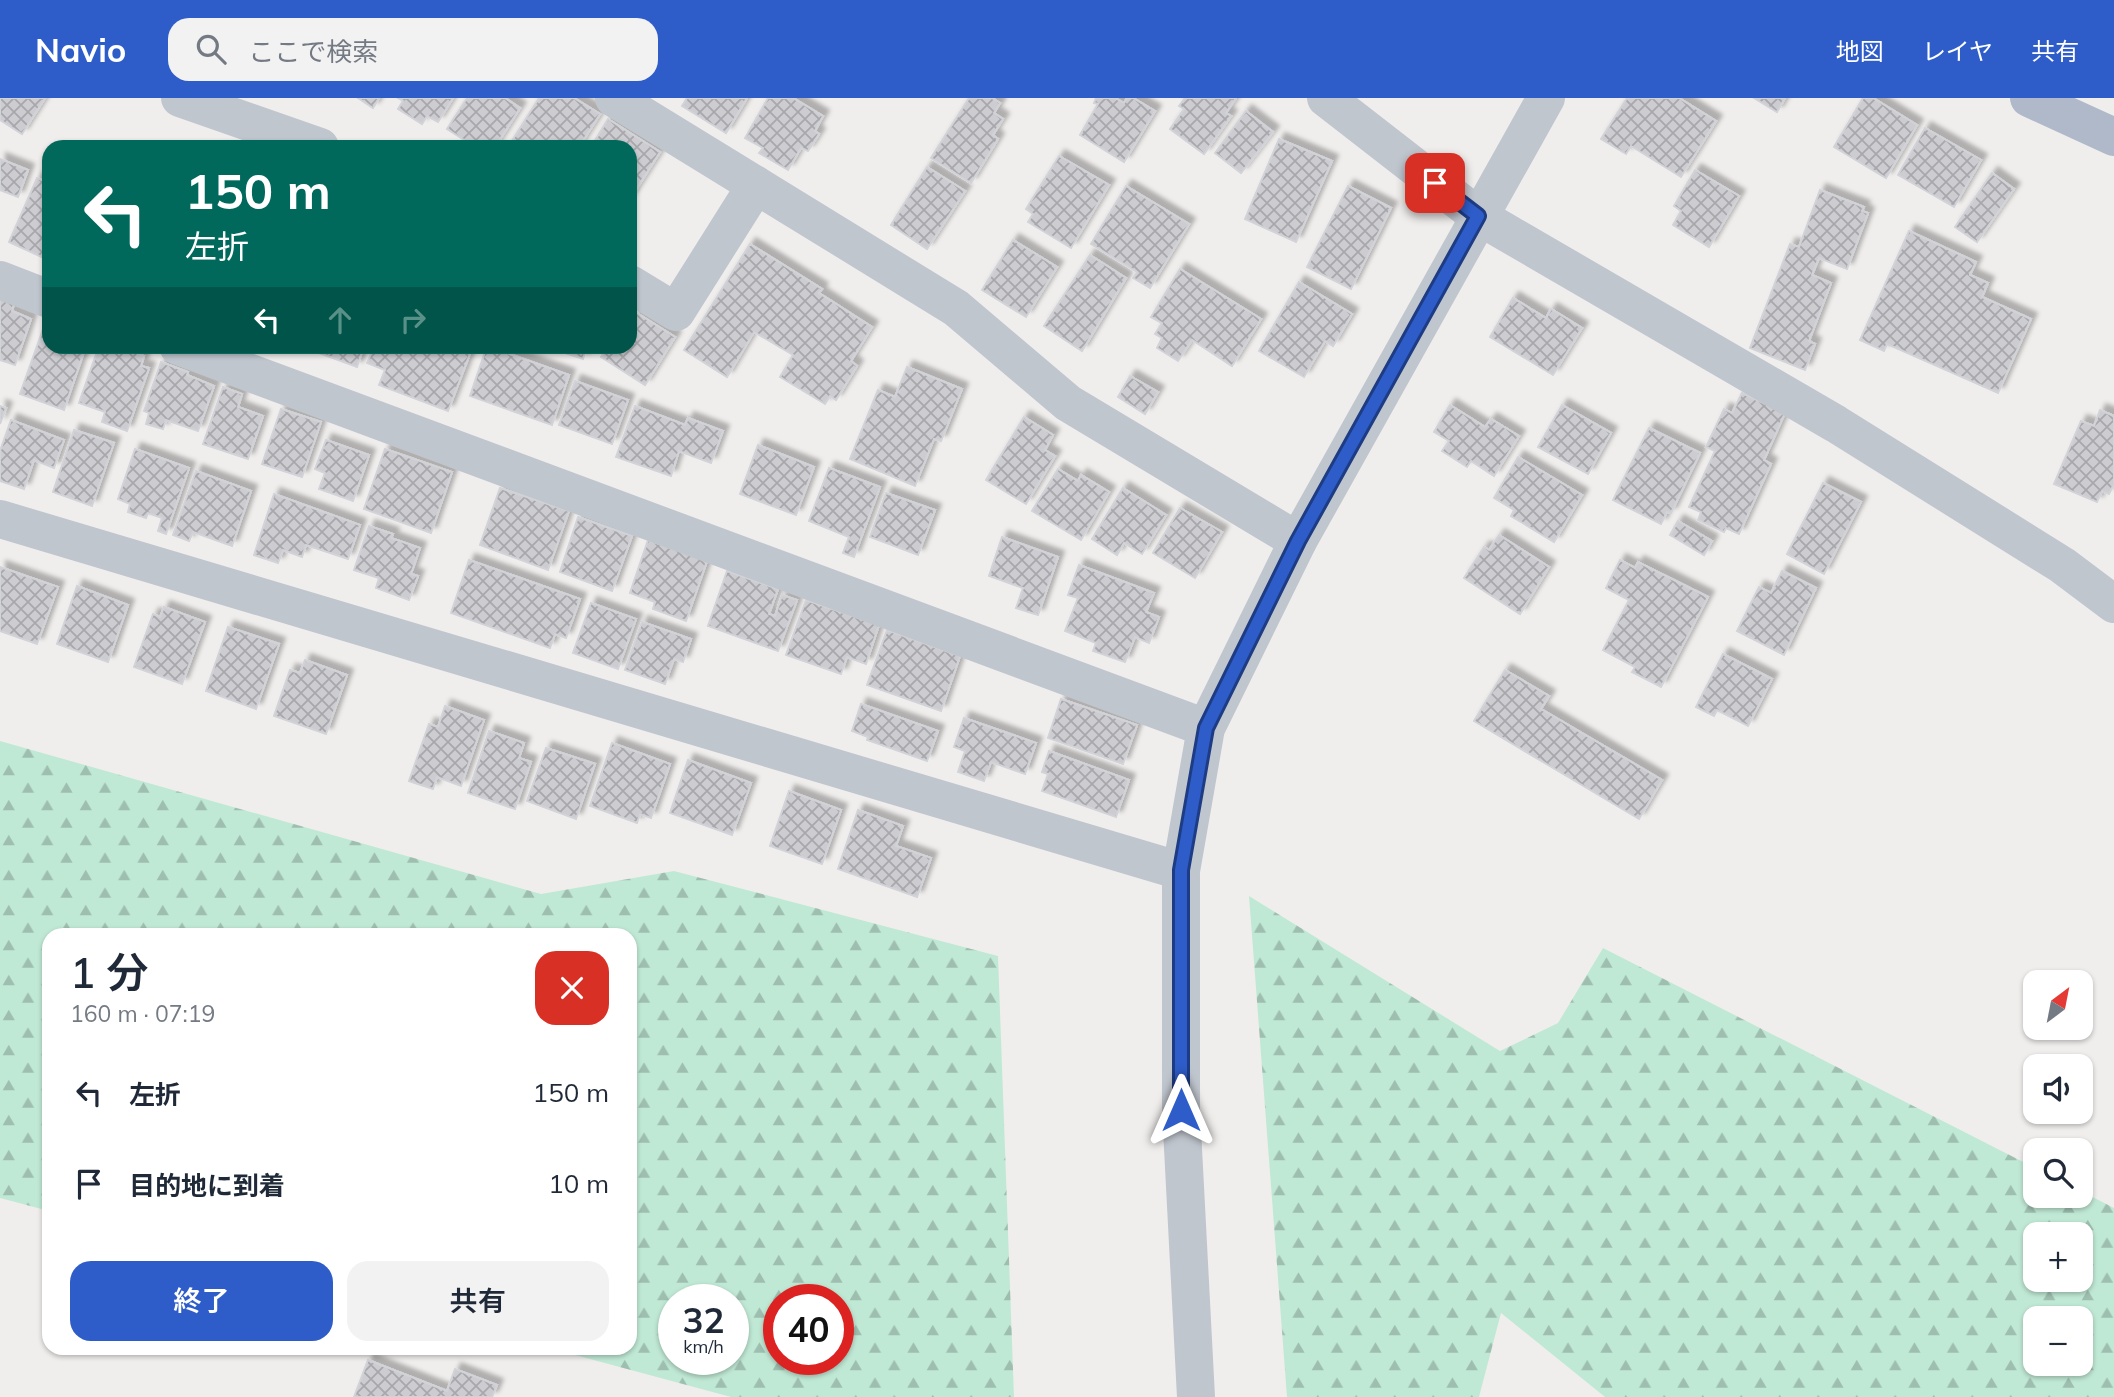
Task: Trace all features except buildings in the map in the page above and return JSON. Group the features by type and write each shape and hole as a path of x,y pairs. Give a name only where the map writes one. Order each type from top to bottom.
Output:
{"main road":[{"path":"2029,98 2114,137"}],"street":[{"path":"180,98 300,140"},
{"path":"614,98 956,308 1068,403 1298,541"},
{"path":"1326,98 1478,216 1836,424 2062,565 2114,604"},
{"path":"1196,1397 1181,1110 1181,870 1206,728 1298,541 1546,98"},
{"path":"637,288 676,312 756,185"},
{"path":"0,280 42,296"},
{"path":"200,354 1206,728"},
{"path":"0,519 1181,870"}],"green space":[{"path":"0,741 541,894 674,871 998,956 1014,1397 731,1397 575,1355 637,1355 637,928 42,928 42,1209 0,1198"},
{"path":"1249,896 1500,1051 1558,1023 1603,948 2023,1162 2023,1208 2093,1208 2093,1197 2114,1208 2114,1397 1605,1397 1501,1313 1479,1397 1287,1397"}],"route":[{"path":"1181,1110 1181,870 1206,728 1298,541 1478,216 1435,183"}]}
